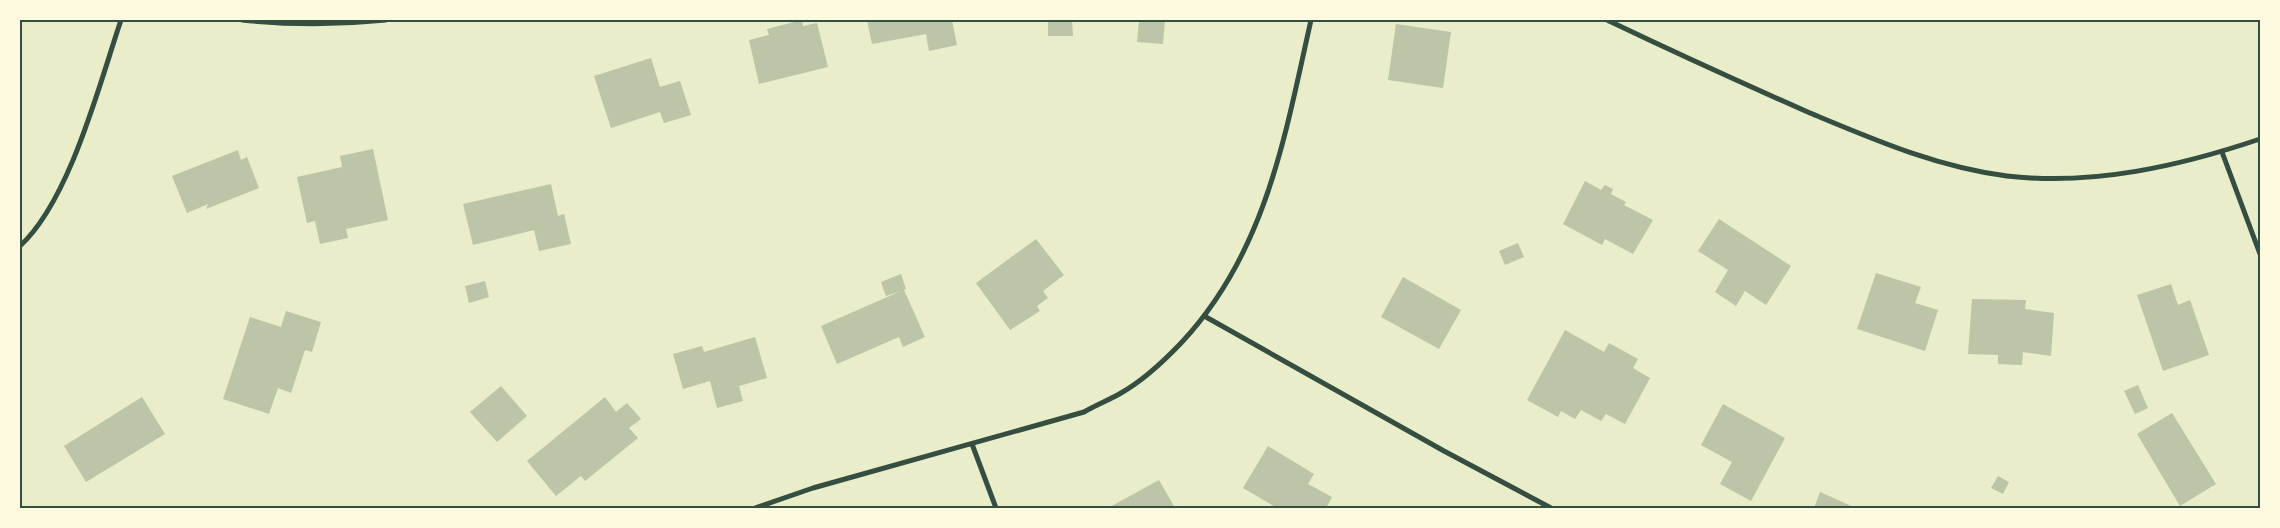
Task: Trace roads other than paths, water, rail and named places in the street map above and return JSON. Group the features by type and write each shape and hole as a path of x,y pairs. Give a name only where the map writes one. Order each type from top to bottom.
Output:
{"street":[{"path":"20,246 31,236 53,201 72,163 121,20"},
{"path":"242,20 290,25 342,24 386,20"},
{"path":"755,508 813,488 1084,412 1122,392 1165,360 1206,317 1230,280 1259,220 1279,163 1311,20"},
{"path":"1607,20 1758,90 1892,148 1949,166 2008,176 2084,177 2160,168 2222,152 2260,139"},
{"path":"2222,152 2260,254"},
{"path":"1206,317 1444,451 1552,508"},
{"path":"972,444 996,508"}]}
